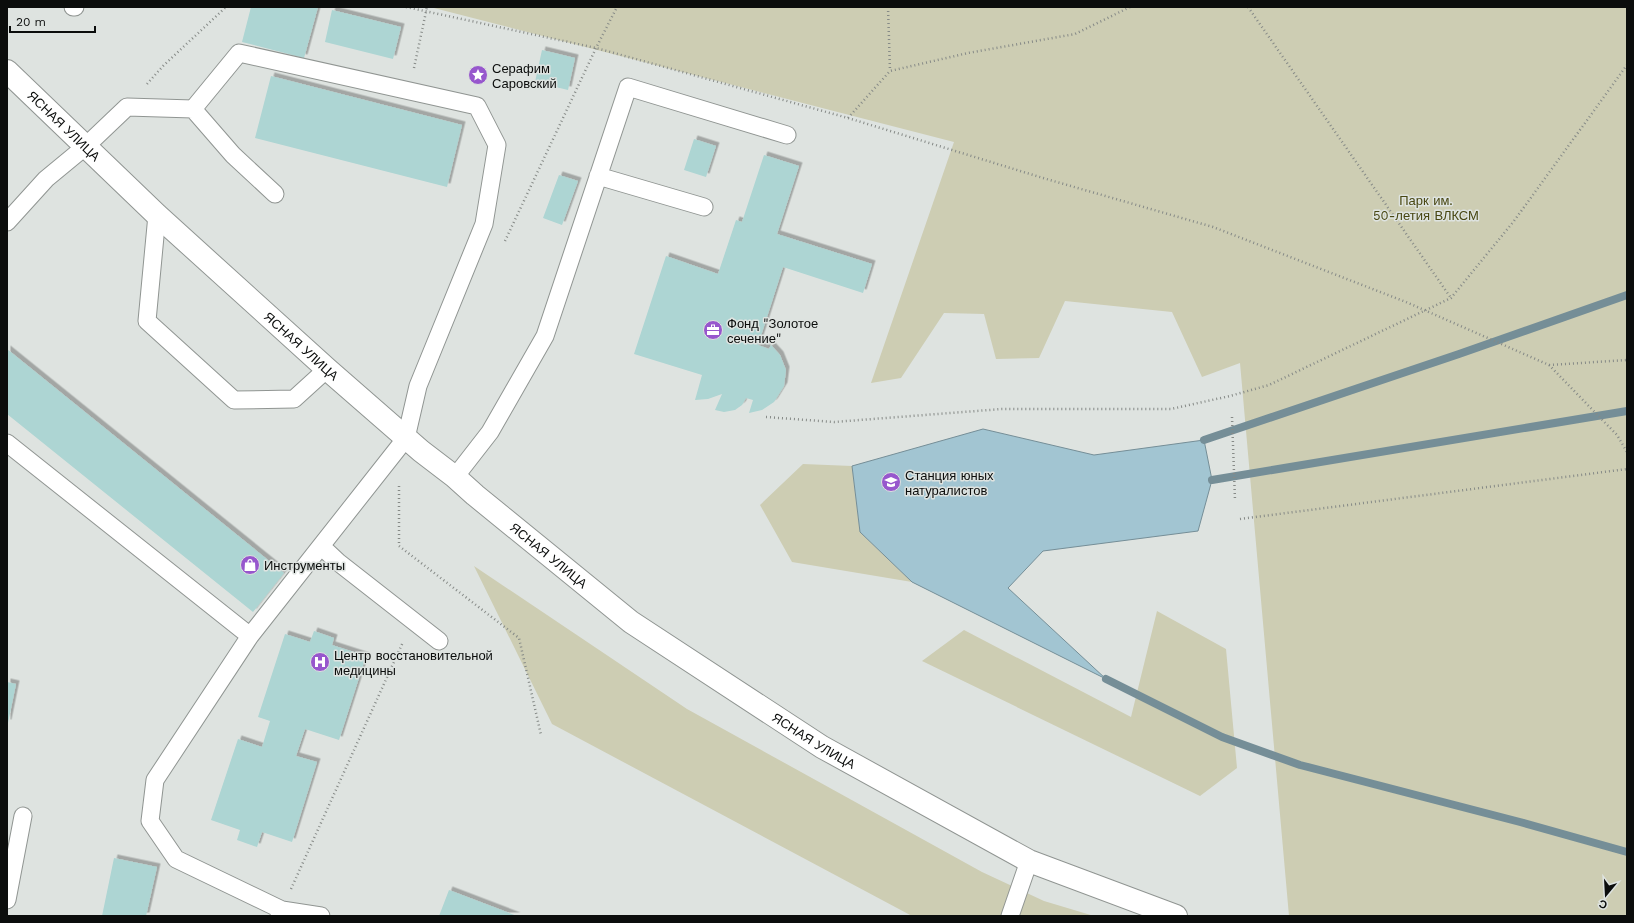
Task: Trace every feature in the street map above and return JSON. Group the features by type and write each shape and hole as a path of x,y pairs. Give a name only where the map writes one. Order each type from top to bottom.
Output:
{"street":[{"name":"ЯСНАЯ УЛИЦА","path":"7,71 157,215 327,369 406,438 631,622 822,747 1029,861 1176,916"}],"lane":[{"path":"193,109 240,53 477,106 497,145 484,224 418,386 406,438 250,636 155,780 150,821 176,859 280,913 321,916"},
{"path":"455,477 490,432 545,336 628,87 787,136"},
{"path":"7,222 46,179 86,146 127,107 193,109 233,155 275,194"},
{"path":"598,176 704,207"},
{"path":"157,215 147,321 234,400 294,399 327,369"},
{"path":"7,442 250,636"},
{"path":"321,546 338,562 439,641"},
{"path":"7,900 23,816"},
{"path":"1010,916 1029,861"}],"path":[{"path":"127,107 163,66 226,7"},
{"path":"406,7 596,48 848,118 1043,178 1213,227 1424,311 1549,365 1617,435 1627,452"},
{"path":"409,90 427,7"},
{"path":"504,242 617,7"},
{"path":"888,7 890,71"},
{"path":"848,118 890,71 968,53 1074,34 1130,7"},
{"path":"1248,7 1451,298"},
{"path":"766,417 834,422 1002,409 1171,409 1269,386 1451,298 1514,221 1627,65"},
{"path":"1549,365 1627,360"},
{"path":"1232,417 1235,500"},
{"path":"1240,519 1627,469"},
{"path":"399,482 399,546 519,638 541,735"},
{"path":"280,913 403,642"}],"green space":[{"name":"Парк им. 50-летия ВЛКСМ","path":"430,7 1627,7 1627,916 1289,916 1240,363 1202,377 1172,312 1065,301 1039,358 996,359 984,314 944,313 901,378 871,383 954,142"},
{"path":"803,464 852,466 860,532 912,582 792,562 760,505"},
{"path":"474,566 687,709 982,872 1044,901 1094,916 912,916 552,724"},
{"path":"1157,611 1226,649 1237,768 1200,796 922,661 964,630 1131,717"}],"water":[{"path":"983,429 1094,455 1204,440 1212,480 1198,531 1043,551 1008,588 1106,679 912,582 860,532 852,466"}],"building":[{"path":"251,7 318,7 304,58 242,42"},
{"path":"332,10 401,27 393,59 325,42"},
{"path":"542,50 575,58 568,90 535,82"},
{"path":"271,76 462,125 447,187 255,138"},
{"path":"694,139 716,146 706,177 684,170"},
{"path":"764,155 799,166 777,234 872,264 863,293 783,267 758,345 769,349 771,345 780,355 786,370 784,386 774,402 762,410 749,413 753,400 746,398 742,405 735,410 724,412 715,410 722,394 708,399 695,400 702,375 634,354 666,256 718,274 736,220 742,222"},
{"path":"559,175 578,181 562,225 543,218"},
{"path":"7,349 284,573 253,612 7,414"},
{"path":"314,631 334,638 332,645 366,656 339,740 305,729 296,756 317,762 292,842 262,832 257,847 237,840 240,830 211,820 238,739 262,747 270,721 258,717 285,634 310,642"},
{"path":"7,682 16,684 8,723 7,723"},
{"path":"114,858 157,867 146,916 102,916"},
{"path":"449,890 517,916 439,916"}],"waterway":[{"path":"1204,440 1459,354 1627,295"},
{"path":"1212,480 1627,411"},
{"path":"1106,679 1222,737 1300,765 1520,822 1627,852"}],"place":[{"name":"Серафим Саровский","path":"478,75"},
{"name":"Фонд \"Золотое сечение\"","path":"713,330"},
{"name":"Станция юных натуралистов","path":"891,482"},
{"name":"Инструменты","path":"250,565"},
{"name":"Центр восстановительной медицины","path":"320,662"}]}
